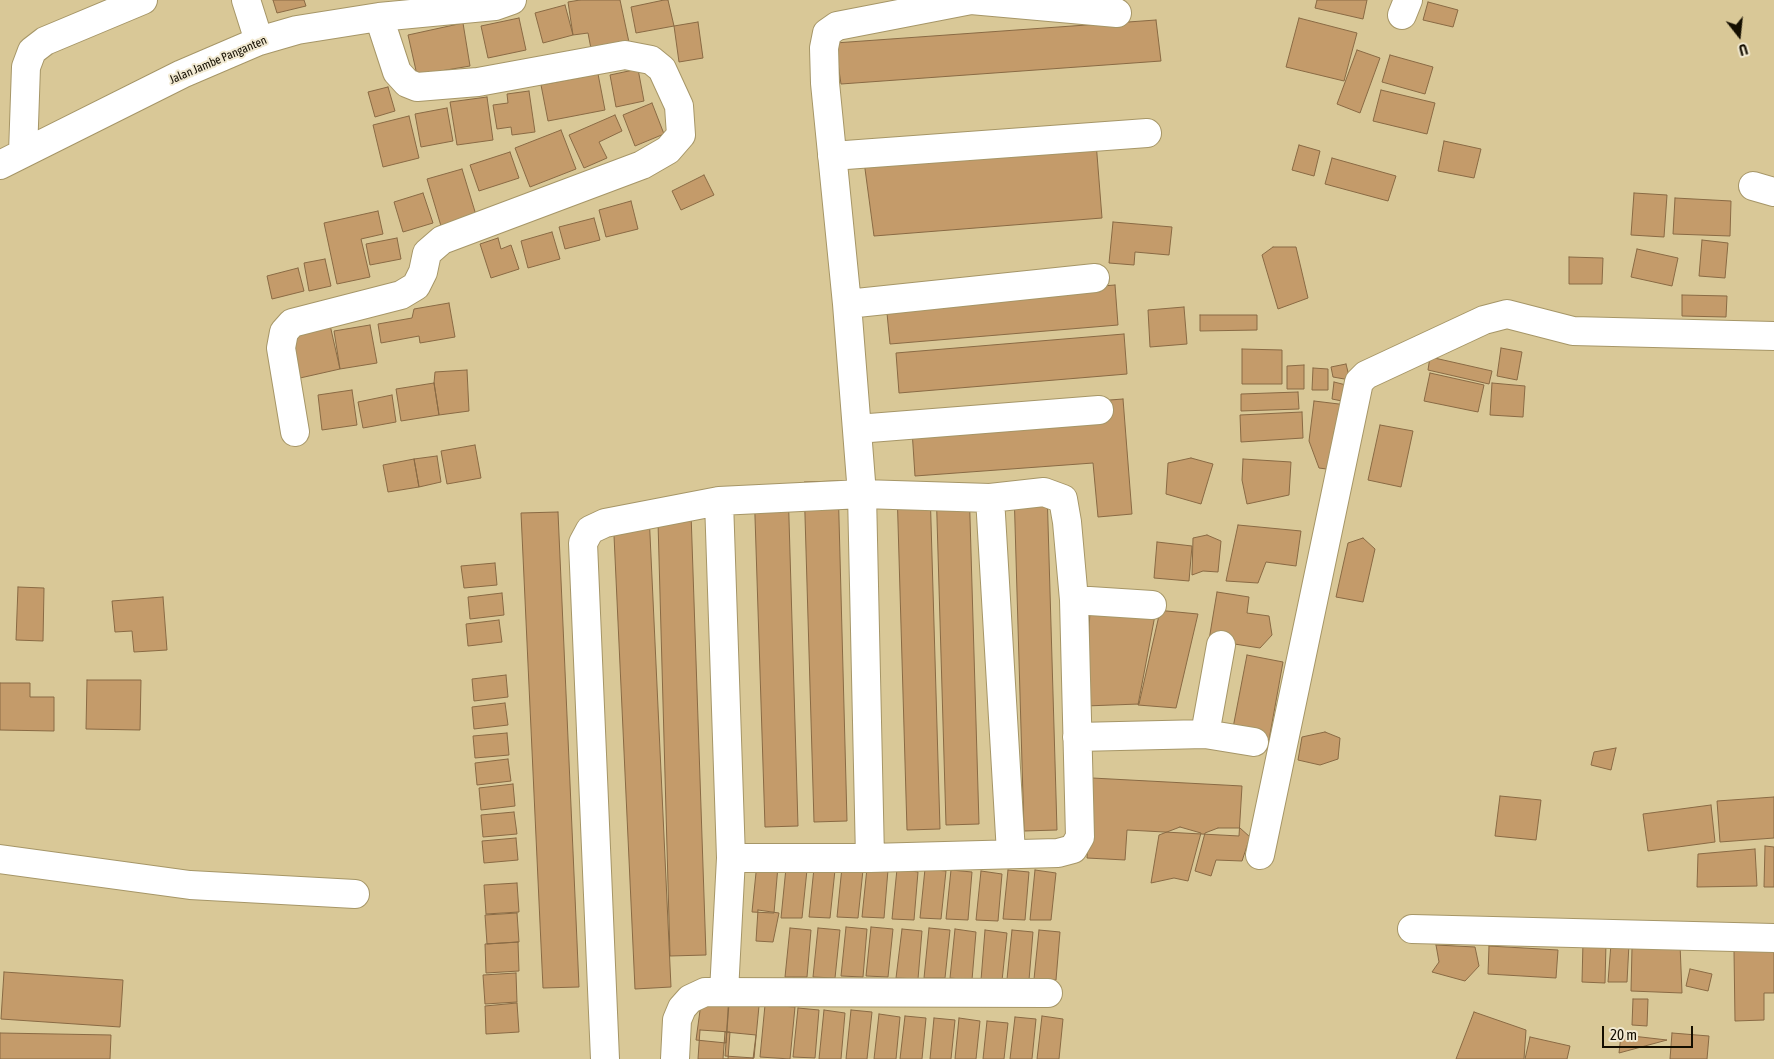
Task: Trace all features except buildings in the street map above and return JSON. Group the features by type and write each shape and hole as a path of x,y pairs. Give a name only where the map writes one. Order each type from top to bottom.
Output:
{"street":[{"path":"12,159 26,67 32,51 45,41 143,0"},
{"path":"246,0 259,41"},
{"name":"Jalan Jambe Panganten","path":"12,159 182,74 259,41 297,30 379,17 495,6 512,0"},
{"path":"870,858 862,494 824,48 828,33 838,26 971,0 1117,13"},
{"path":"295,432 282,348 284,332 292,323 401,295 416,286 423,272 427,253 442,240 642,165 668,150 681,135 679,106 662,69 651,60 625,55 478,82 417,87 407,83 397,72 379,17"},
{"path":"832,156 1147,132"},
{"path":"847,304 1095,278"},
{"path":"1260,855 1359,382 1366,374 1484,320 1507,314 1572,331 1774,336"},
{"path":"857,429 1098,410"},
{"path":"605,1059 583,543 590,530 605,522 718,500 862,494 990,498 1044,492 1063,499 1074,600 1080,837 1073,849 1058,853 870,858 731,858"},
{"path":"990,498 1011,853"},
{"path":"718,500 731,858 724,992"},
{"path":"1074,600 1152,605"},
{"path":"1205,734 1220,645"},
{"path":"1077,737 1205,734 1254,742"},
{"path":"0,859 190,885 355,894"},
{"path":"1412,929 1774,938"},
{"path":"675,1059 677,1020 682,1008 690,999 705,992 1048,993"}]}
